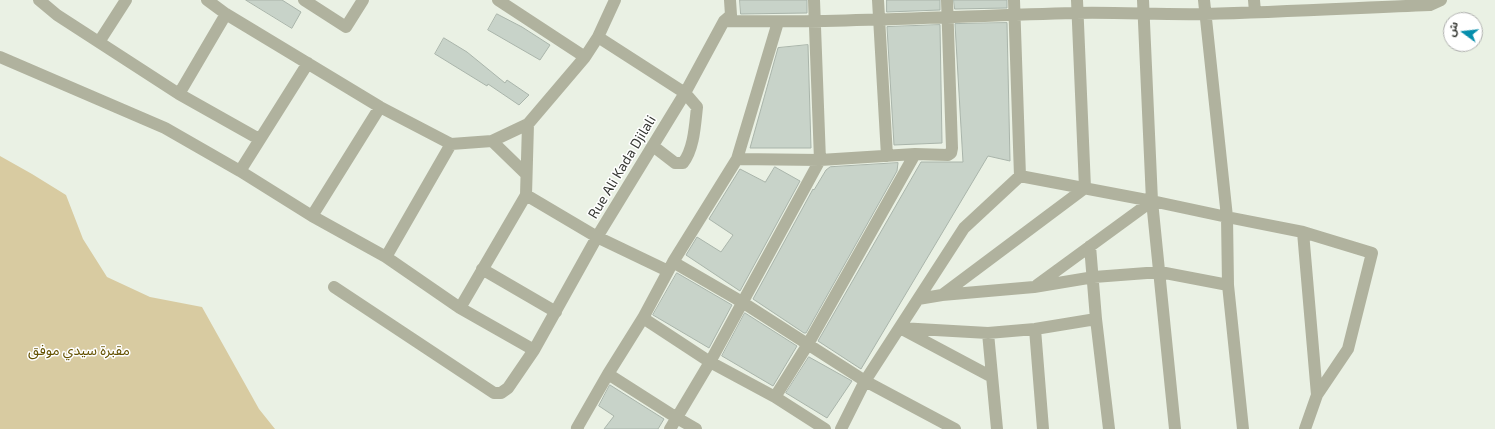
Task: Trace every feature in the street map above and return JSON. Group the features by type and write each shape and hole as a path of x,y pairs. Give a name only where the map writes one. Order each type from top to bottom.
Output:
{"street":[{"path":"39,0 57,15 179,94 259,139"},
{"path":"100,42 126,0"},
{"path":"207,0 226,14 380,107 451,144 492,141 528,124 585,57 598,37 612,1"},
{"path":"304,0 346,27 363,0"},
{"path":"498,0 585,57"},
{"name":"Rue Ali Kada Djilali","path":"334,287 494,393 502,393 508,388 534,350 597,237 685,93 724,21 731,15 730,0"},
{"path":"670,429 710,362 820,160 814,0"},
{"path":"878,0 887,156"},
{"path":"737,159 820,160 915,154 948,155 951,153 947,0"},
{"path":"841,429 865,380 964,228 1020,176 1014,0"},
{"path":"1077,0 1085,188"},
{"path":"1143,0 1152,201 1174,429"},
{"path":"1204,0 1227,218 1228,285 1243,429"},
{"path":"724,21 778,22 878,20 1077,13 1206,14 1255,6 1391,3 1430,5 1441,0"},
{"path":"179,94 226,14"},
{"path":"578,429 577,428 608,374 643,318 671,266 737,159 778,22"},
{"path":"598,37 685,93 697,108 688,157 683,163 675,163 653,146"},
{"path":"0,57 165,128 240,171 312,216 386,257 460,308 534,350"},
{"path":"240,171 308,63"},
{"path":"312,216 380,107"},
{"path":"460,308 526,195 528,124"},
{"path":"492,141 526,174"},
{"path":"386,257 451,144"},
{"path":"775,397 808,344 915,154"},
{"path":"1020,176 1303,232 1372,253 1348,349 1317,395 1305,429"},
{"path":"942,295 1085,188"},
{"path":"526,195 597,237 671,266 742,302 865,380 954,429"},
{"path":"1034,287 1152,201"},
{"path":"1303,232 1317,395"},
{"path":"1090,246 1094,277 1096,319 1109,429"},
{"path":"482,269 556,312"},
{"path":"918,299 942,295 1034,287 1094,277 1160,272 1228,285"},
{"path":"643,318 710,362 775,397 825,429"},
{"path":"900,328 988,333 1035,329 1096,319"},
{"path":"900,328 992,377"},
{"path":"1035,329 1043,429"},
{"path":"988,333 995,429"},
{"path":"608,374 676,418 696,429"}],"green space":[{"name":"مقبرة سيدي موفق","path":"0,156 66,195 83,239 107,277 150,297 202,307 259,409 275,429 0,429"}],"building":[{"path":"246,0 282,0 301,12 292,28"},
{"path":"740,0 807,0 807,13 741,14"},
{"path":"887,0 940,0 940,10 887,12"},
{"path":"954,0 1007,0 1007,8 955,9"},
{"path":"497,14 522,27 550,45 540,60 488,30"},
{"path":"1007,23 1010,161 988,156 861,369 818,341 921,162 963,162 955,24"},
{"path":"940,25 942,143 894,145 887,27"},
{"path":"444,38 467,52 505,83 507,80 529,95 519,105 488,84 487,86 435,54"},
{"path":"808,45 811,148 750,148 778,48"},
{"path":"898,163 897,171 806,333 753,299 813,189 814,190 826,170 830,167"},
{"path":"775,167 800,181 740,291 686,255 697,237 721,252 733,235 709,219 740,169 765,182"},
{"path":"677,273 732,305 709,348 653,315"},
{"path":"745,313 797,346 773,386 722,356"},
{"path":"809,357 852,381 827,418 786,393"},
{"path":"610,385 664,419 658,429 604,429 614,416 599,406"}]}
